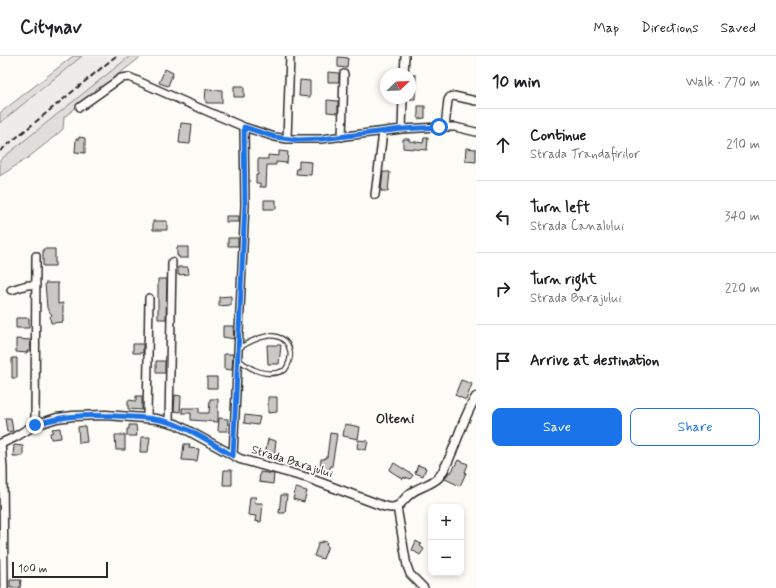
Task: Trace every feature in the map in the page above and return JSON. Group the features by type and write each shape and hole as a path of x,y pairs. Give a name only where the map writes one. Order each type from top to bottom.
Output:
{"street":[{"path":"287,139 290,56"},
{"path":"404,68 405,56"},
{"path":"342,137 344,74"},
{"path":"80,107 121,78 129,76 182,102 244,127 275,137 287,139 306,140 402,129 445,127 455,127 476,132"},
{"path":"445,127 448,100 450,97 454,96 476,100"},
{"path":"402,129 403,104"},
{"path":"233,456 245,205 244,127"},
{"path":"375,195 383,132"},
{"path":"35,425 36,256"},
{"path":"169,422 172,262"},
{"path":"11,290 32,284 36,285"},
{"path":"147,418 149,298"},
{"path":"424,588 410,574 407,566 397,507 401,505 410,494 440,476 476,396"},
{"name":"Strada Barajului","path":"1,444 35,425 57,418 73,416 147,418 169,422 184,428 240,459 308,478 383,506 397,507"},
{"path":"1,444 3,468 4,588"}],"lane":[{"path":"238,359 256,371 275,373 285,370 291,358 285,340 279,337 262,337 239,348"}],"shaded area":[{"path":"73,56 82,56 0,123 0,113"},
{"path":"82,56 130,56 0,160 0,123"},
{"path":"130,56 142,56 64,117 63,129 54,137 29,157 0,176 0,160"}],"building":[{"path":"338,57 348,58 347,68 338,67"},
{"path":"165,69 173,73 168,86 159,83"},
{"path":"328,72 339,73 339,82 328,82"},
{"path":"300,80 310,81 310,97 299,96"},
{"path":"234,86 244,86 244,97 234,97"},
{"path":"206,89 222,90 222,103 206,103"},
{"path":"327,100 338,101 338,113 327,112"},
{"path":"418,106 425,106 425,118 418,119"},
{"path":"181,123 192,124 190,144 179,143"},
{"path":"79,137 85,138 85,153 75,152 76,139 79,139"},
{"path":"424,137 428,137 427,150 403,148 403,139 423,143"},
{"path":"466,148 476,149 476,162 465,161"},
{"path":"279,151 288,152 287,163 276,162 276,165 267,165 266,187 260,187 260,183 256,183 256,175 258,175 258,159 268,159 268,155 279,156"},
{"path":"299,161 312,162 311,175 296,174 297,168 299,169"},
{"path":"383,172 390,172 388,191 381,191"},
{"path":"264,200 276,200 276,209 264,209"},
{"path":"226,216 239,216 239,222 226,222"},
{"path":"153,221 167,221 167,230 153,230"},
{"path":"228,238 238,238 238,246 228,246"},
{"path":"177,247 188,247 188,258 179,258 179,256 177,256"},
{"path":"43,249 55,249 55,266 43,266"},
{"path":"178,267 188,267 189,274 178,275"},
{"path":"158,279 167,279 166,319 158,319"},
{"path":"45,283 58,283 58,304 63,303 63,322 51,323 50,317 52,315 47,308"},
{"path":"231,296 231,305 219,306 219,297"},
{"path":"16,318 29,318 29,328 16,328"},
{"path":"223,326 233,326 234,339 223,337"},
{"path":"16,339 31,340 30,351 27,351 27,353 16,352"},
{"path":"133,344 143,344 143,353 133,353"},
{"path":"267,345 281,345 279,364 268,364"},
{"path":"224,354 233,354 232,370 224,369"},
{"path":"12,358 17,358 17,378 12,378"},
{"path":"156,361 165,361 165,373 156,373"},
{"path":"207,377 217,377 217,388 207,388"},
{"path":"461,380 472,384 466,400 455,395"},
{"path":"175,395 181,396 180,412 174,411"},
{"path":"136,396 142,396 142,410 128,409 128,400 136,401"},
{"path":"268,397 277,397 277,412 268,413"},
{"path":"210,399 218,399 218,422 191,420 191,413 182,413 182,408 199,408 199,413 209,413"},
{"path":"245,415 260,417 258,425 244,423"},
{"path":"5,418 11,418 13,431 7,432"},
{"path":"219,418 228,419 227,431 218,431"},
{"path":"345,424 360,427 358,439 343,436"},
{"path":"129,425 136,425 137,436 127,436 127,429 129,429"},
{"path":"85,426 87,442 79,443 78,427"},
{"path":"60,428 61,438 51,439 50,433 53,432 52,429"},
{"path":"330,433 337,434 330,472 320,470 321,459 325,459 325,457 327,457"},
{"path":"115,435 125,435 125,450 116,450"},
{"path":"141,437 150,437 148,452 140,452"},
{"path":"268,439 276,441 274,456 265,455"},
{"path":"358,440 368,441 366,450 357,448"},
{"path":"184,444 190,444 189,448 199,449 197,461 182,460"},
{"path":"14,445 23,446 23,456 13,456"},
{"path":"458,460 468,464 460,486 445,479 449,472 451,473"},
{"path":"394,463 413,475 410,479 406,477 406,479 404,477 403,479 389,470"},
{"path":"418,465 426,468 423,476 415,473"},
{"path":"224,470 232,470 232,485 223,485"},
{"path":"260,472 274,474 273,484 259,482"},
{"path":"296,488 307,491 304,502 293,499"},
{"path":"281,495 287,495 285,513 279,513"},
{"path":"250,497 256,497 255,503 263,503 261,522 255,521 256,516 248,515"},
{"path":"322,541 327,542 326,545 328,546 323,559 314,556 319,542 322,543"},
{"path":"416,541 421,544 420,546 424,549 420,555 412,550"},
{"path":"10,580 21,580 20,588 10,588"}],"railway":[{"path":"0,151 116,56"}],"district":[{"name":"Olteni","path":"395,419"}],"route":[{"path":"35,425 57,418 73,416 147,418 176,424 233,456 245,205 244,127 275,137 297,140 322,139 402,129 439,127"}]}
